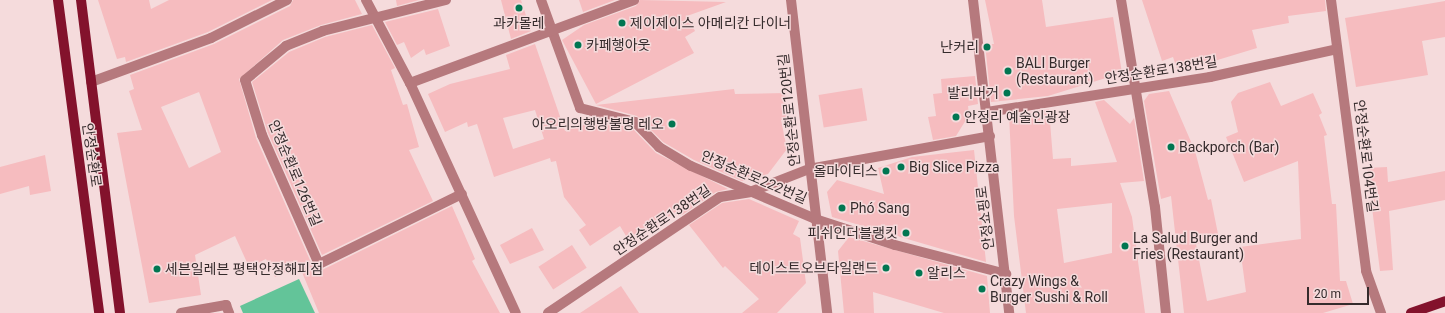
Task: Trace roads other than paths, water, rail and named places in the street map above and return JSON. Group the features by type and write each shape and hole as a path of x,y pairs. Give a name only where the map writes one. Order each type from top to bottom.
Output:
{"main road":[{"name":"안정순환로","path":"58,0 99,313"},
{"name":"안정순환로","path":"81,0 120,313"},
{"path":"1411,313 1445,302"}],"street":[{"path":"91,82 211,38 287,0"},
{"path":"366,0 410,83 516,313"},
{"name":"안정순환로126번길","path":"446,0 323,31 286,46 245,80 262,135 319,264 462,194"},
{"name":"안정순환로222번길","path":"541,0 550,32 580,108 635,122 659,147 750,192 815,219 894,245 1006,274"},
{"path":"410,83 634,0"},
{"name":"안정순환로120번길","path":"791,0 809,169 827,313"},
{"name":"안정쇼핑로","path":"973,0 1006,274 1009,313"},
{"path":"1121,0 1133,89 1155,207 1166,313"},
{"name":"안정순환로104번길","path":"1331,0 1366,271 1381,313"},
{"name":"안정순환로138번길","path":"987,112 1210,78 1337,49"},
{"name":"안정순환로138번길","path":"548,313 720,197 750,192 809,169 990,136"},
{"path":"181,313 226,305 230,313"}],"place":[{"name":"과카몰레","path":"519,8"},
{"name":"제이제이스 아메리칸 다이너","path":"622,23"},
{"name":"카페행아웃","path":"578,45"},
{"name":"난커리","path":"987,47"},
{"name":"BALI Burger (Restaurant)","path":"1008,71"},
{"name":"발리버거","path":"1007,93"},
{"name":"안정리 예술인광장","path":"956,117"},
{"name":"아오리의행방불명 레오","path":"672,124"},
{"name":"Backporch (Bar)","path":"1171,147"},
{"name":"Big Slice Pizza","path":"901,167"},
{"name":"올마이티스","path":"886,171"},
{"name":"Phó Sang","path":"842,208"},
{"name":"피쉬인더블랭킷","path":"906,233"},
{"name":"La Salud Burger and Fries (Restaurant)","path":"1125,246"},
{"name":"테이스트오브타일랜드","path":"886,268"},
{"name":"세븐일레븐 평택안정해피점","path":"157,269"},
{"name":"알리스","path":"919,273"},
{"name":"Crazy Wings & Burger Sushi & Roll","path":"982,289"}]}
